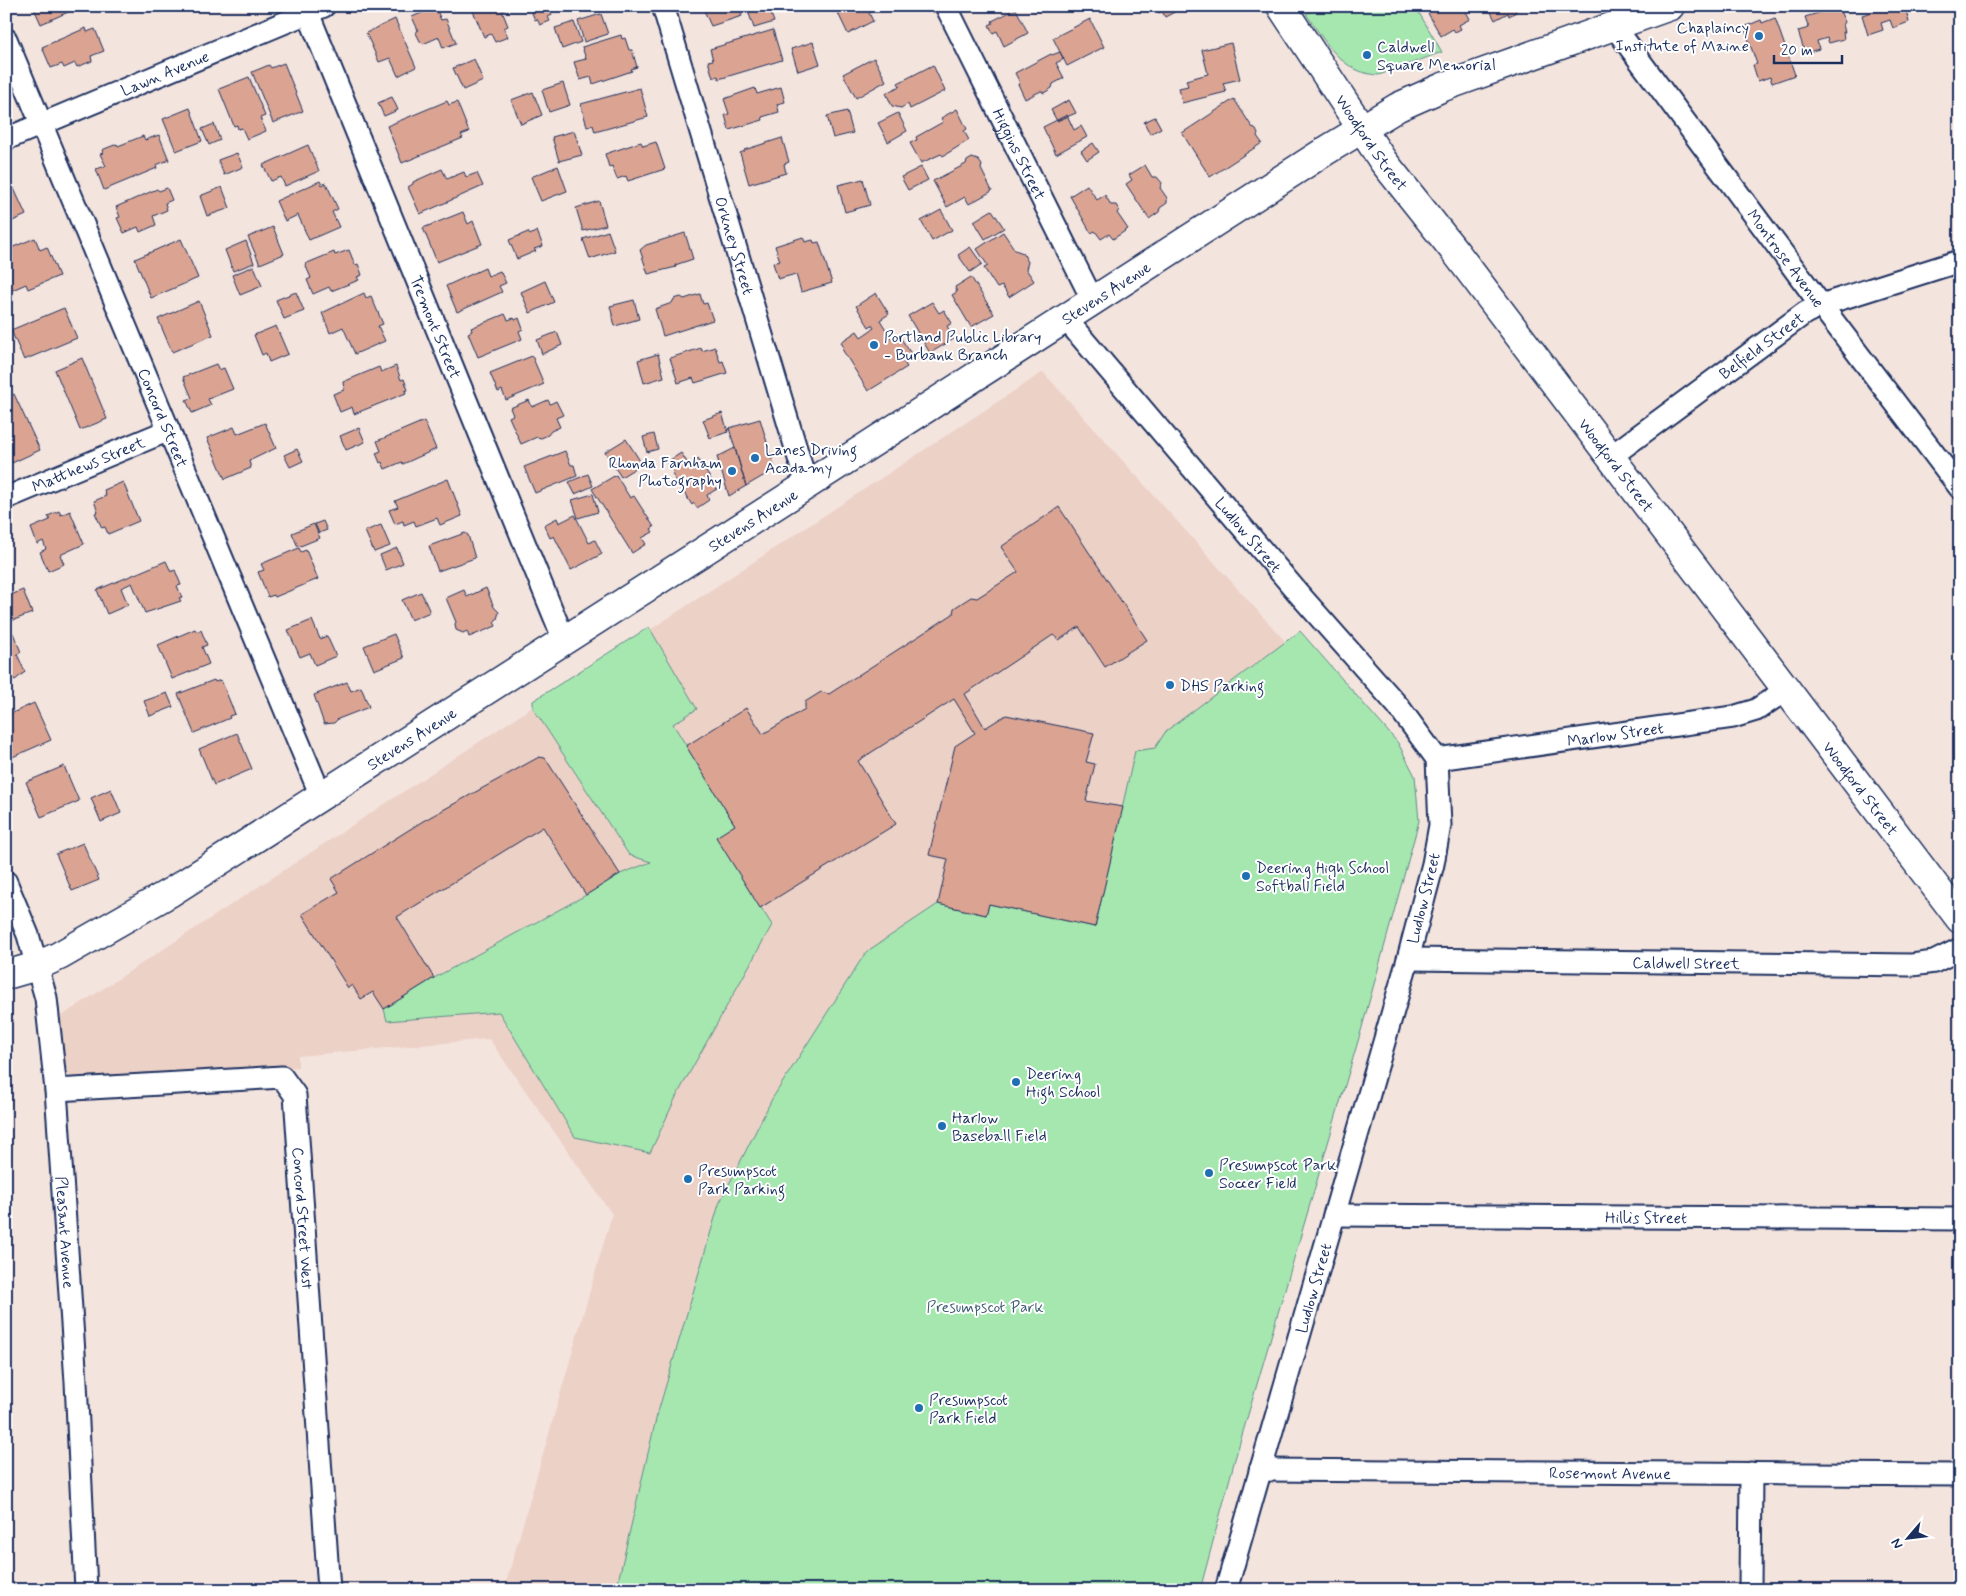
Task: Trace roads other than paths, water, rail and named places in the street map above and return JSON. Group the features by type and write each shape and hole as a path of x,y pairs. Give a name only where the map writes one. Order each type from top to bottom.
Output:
{"main road":[{"name":"Woodford Street","path":"1280,6 1383,160 1457,254 1960,919"},
{"name":"Stevens Avenue","path":"6,974 37,966 58,956 171,892 808,486 1327,150 1398,107 1443,87 1670,6"}],"street":[{"name":"Orkney Street","path":"663,6 808,486"},
{"name":"Higgins Street","path":"946,6 1093,301"},
{"name":"Lawn Avenue","path":"6,139 316,10"},
{"name":"Tremont Street","path":"316,10 564,640"},
{"name":"Montrose Avenue","path":"1614,26 1821,305 1960,488"},
{"name":"Concord Street","path":"6,39 320,796"},
{"name":"Belfield Street","path":"1610,457 1804,313 1821,305 1960,260"},
{"name":"Ludlow Street","path":"1065,318 1398,706 1437,759 1440,825 1433,864 1408,959 1226,1590"},
{"name":"Matthews Street","path":"6,498 169,430"},
{"name":"Marlow Street","path":"1437,759 1733,717 1756,710 1786,690"},
{"name":"Pleasant Avenue","path":"6,882 28,935 46,998 56,1090 76,1382 86,1590"},
{"name":"Caldwell Street","path":"1408,959 1912,965 1934,962 1960,949"},
{"name":"Concord Street West","path":"56,1090 282,1077 295,1095 329,1590"},
{"name":"Hillis Street","path":"1334,1215 1960,1219"},
{"name":"Rosemont Avenue","path":"1260,1470 1960,1475"},
{"path":"1750,1590 1751,1473"}],"place":[{"name":"Chaplaincy Institute of Maine","path":"1759,36"},
{"name":"Caldwell Square Memorial","path":"1367,55"},
{"name":"Portland Public Library - Burbank Branch","path":"874,345"},
{"name":"Lanes Driving Acadamy","path":"755,458"},
{"name":"Rhonda Farnham Photography","path":"732,471"},
{"name":"DHS Parking","path":"1170,685"},
{"name":"Deering High School Softball Field","path":"1246,876"},
{"name":"Deering High School","path":"1016,1082"},
{"name":"Harlow Baseball Field","path":"942,1126"},
{"name":"Presumpscot Park Soccer Field","path":"1209,1173"},
{"name":"Presumpscot Park Parking","path":"688,1179"},
{"name":"Presumpscot Park Field","path":"919,1408"}],"park label":[{"name":"Presumpscot Park","path":"985,1306"}]}
